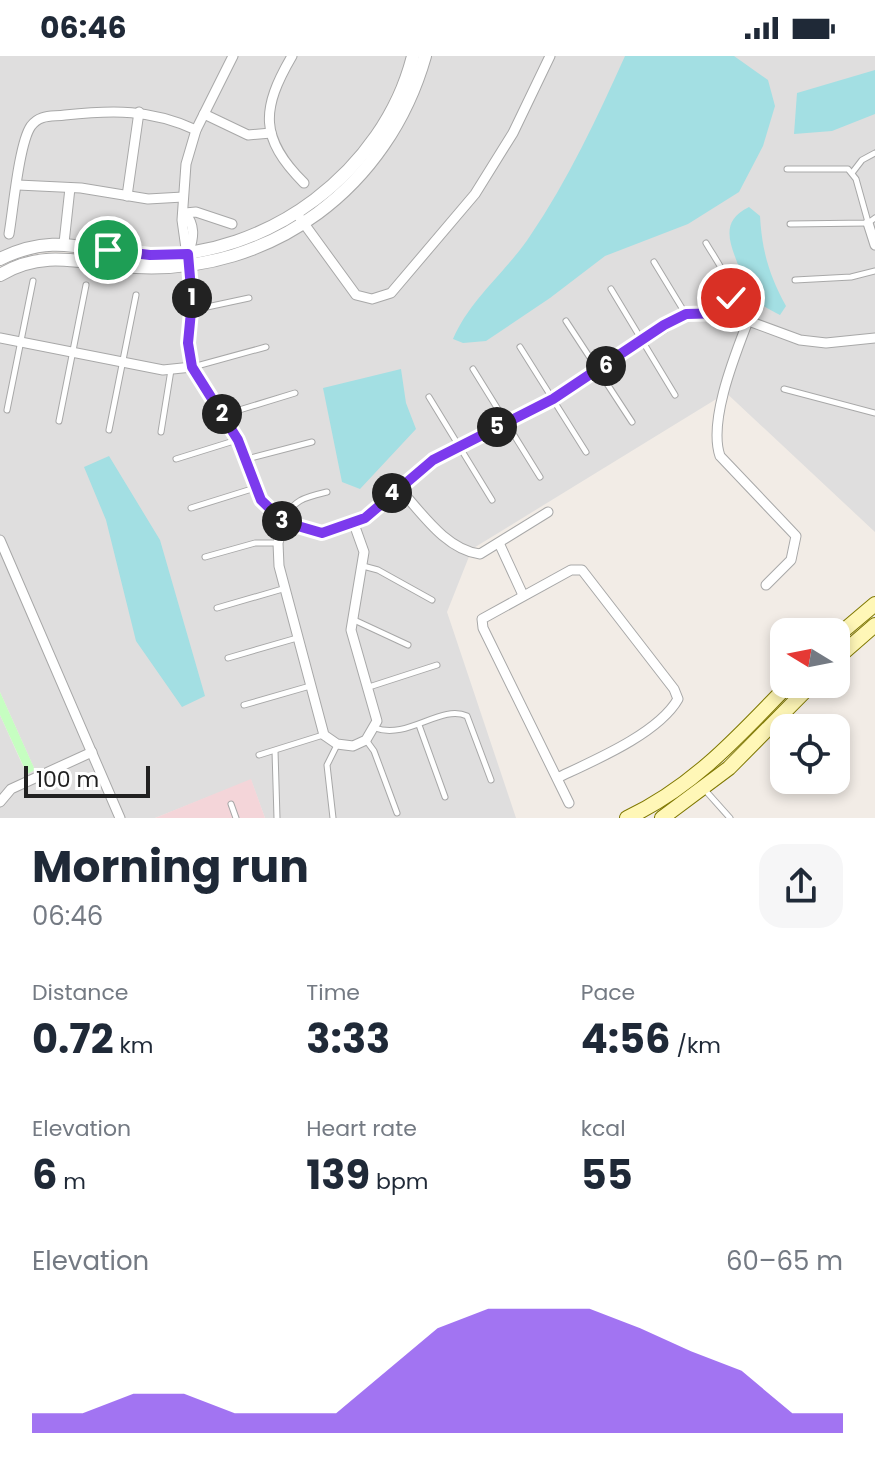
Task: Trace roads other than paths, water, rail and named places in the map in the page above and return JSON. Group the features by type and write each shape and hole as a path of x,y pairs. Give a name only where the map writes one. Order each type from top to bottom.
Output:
{"main road":[{"path":"850,625 875,604"},
{"path":"850,647 875,625"},
{"path":"627,818 662,801 710,765 775,698"},
{"path":"662,818 704,789 798,698"}],"street":[{"path":"233,56 196,130 186,164 183,197 193,238 188,260 192,311 188,330 192,367 238,440 261,500 284,522 322,533 354,524 422,468 458,446 553,399 686,314 727,313 800,340 834,343 875,338"},
{"path":"292,56 270,99 268,119 280,157 304,183"},
{"path":"300,219 380,131 397,99 413,56"},
{"path":"0,275 27,262 53,257 134,267 243,253 347,191 378,154 405,109 425,56"},
{"path":"300,219 356,295 372,299 391,293 475,194 513,133 550,56"},
{"path":"9,234 28,133 42,118 98,110 139,112 178,121 196,130"},
{"path":"127,196 139,112"},
{"path":"204,114 248,135 271,133"},
{"path":"18,185 127,196 183,197"},
{"path":"64,243 70,188"},
{"path":"185,213 196,212 232,224"},
{"path":"872,220 875,245"},
{"path":"0,259 44,244 64,243 188,260"},
{"path":"748,321 729,377 716,431 717,446 720,456 796,536 791,560 766,585"},
{"path":"0,338 171,370 192,367"},
{"path":"399,488 429,522 463,549 480,554 548,512"},
{"path":"284,522 278,543 279,566 324,735 337,744 353,746 366,740 375,728 369,687 351,630 363,566 363,544 354,524"},
{"path":"0,540 120,818"},
{"path":"499,543 523,595"},
{"path":"557,778 630,740 671,710 678,699 665,676 582,570 571,570 482,619 483,628 569,803"},
{"path":"0,802 11,789 92,752"}],"lane":[{"path":"852,173 862,160 875,153"},
{"path":"787,169 834,167 852,173 872,220 790,224"},
{"path":"706,243 730,283 731,298 727,313"},
{"path":"654,262 686,314"},
{"path":"795,280 851,277 875,271"},
{"path":"7,410 33,281"},
{"path":"59,421 86,285"},
{"path":"611,289 675,395"},
{"path":"109,430 136,295"},
{"path":"192,311 209,310 249,298"},
{"path":"566,321 632,422"},
{"path":"192,367 266,347"},
{"path":"520,347 586,452"},
{"path":"473,369 540,477"},
{"path":"161,432 171,370"},
{"path":"784,389 875,413"},
{"path":"223,415 295,393"},
{"path":"429,397 492,500"},
{"path":"176,459 238,440"},
{"path":"247,459 312,442"},
{"path":"191,508 256,488"},
{"path":"284,522 296,502 327,492"},
{"path":"205,557 255,543 278,543"},
{"path":"363,566 378,570 432,600"},
{"path":"217,608 287,588"},
{"path":"351,619 368,623 408,645"},
{"path":"228,658 297,638"},
{"path":"369,687 437,665"},
{"path":"244,705 310,686"},
{"path":"375,728 396,731 452,713 467,716 491,780"},
{"path":"419,725 445,797"},
{"path":"259,755 324,735"},
{"path":"366,740 374,751 397,813"},
{"path":"333,818 327,765 337,744"},
{"path":"275,751 277,818"},
{"path":"704,789 730,818"},
{"path":"231,804 236,818"}],"water":[{"path":"625,56 734,56 768,80 775,106 763,146 739,192 688,224 605,256 486,341 463,343 453,339 469,311 544,215 581,148"},
{"path":"875,70 875,114 832,131 794,134 797,93"},
{"path":"749,207 760,216 767,262 786,306 780,315 749,293 731,243 733,220"},
{"path":"401,369 406,403 416,429 360,489 342,482 323,388"},
{"path":"109,456 160,540 205,696 182,707 136,641 106,520 84,467"}]}
